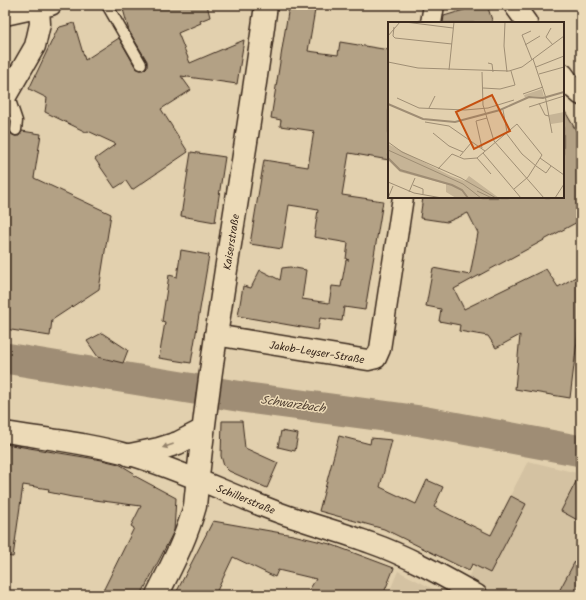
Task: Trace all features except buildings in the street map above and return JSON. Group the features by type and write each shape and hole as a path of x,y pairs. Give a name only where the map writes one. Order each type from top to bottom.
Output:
{"street":[{"name":"Kaiserstraße","path":"157,595 184,542 195,506 203,427 211,369 252,107 266,5"},
{"path":"431,22 434,5"},
{"path":"514,5 525,22"},
{"path":"5,15 45,6 35,46 7,96"},
{"path":"564,75 574,89 581,95"},
{"name":"Jakob-Leyser-Straße","path":"216,336 368,360 376,358 380,349 403,198"},
{"path":"130,455 178,443 203,427"},
{"name":"Schillerstraße","path":"5,432 77,444 130,455 197,479 301,520 373,544 448,579 477,595"}],"lane":[{"path":"107,5 141,64"},
{"path":"7,96 17,121 16,130"}],"shaded area":[{"path":"528,461 581,474 581,595 459,595"},
{"path":"398,571 445,595 388,595"}],"waterway":[{"name":"Schwarzbach","path":"5,358 249,398 421,421 581,451"}]}
